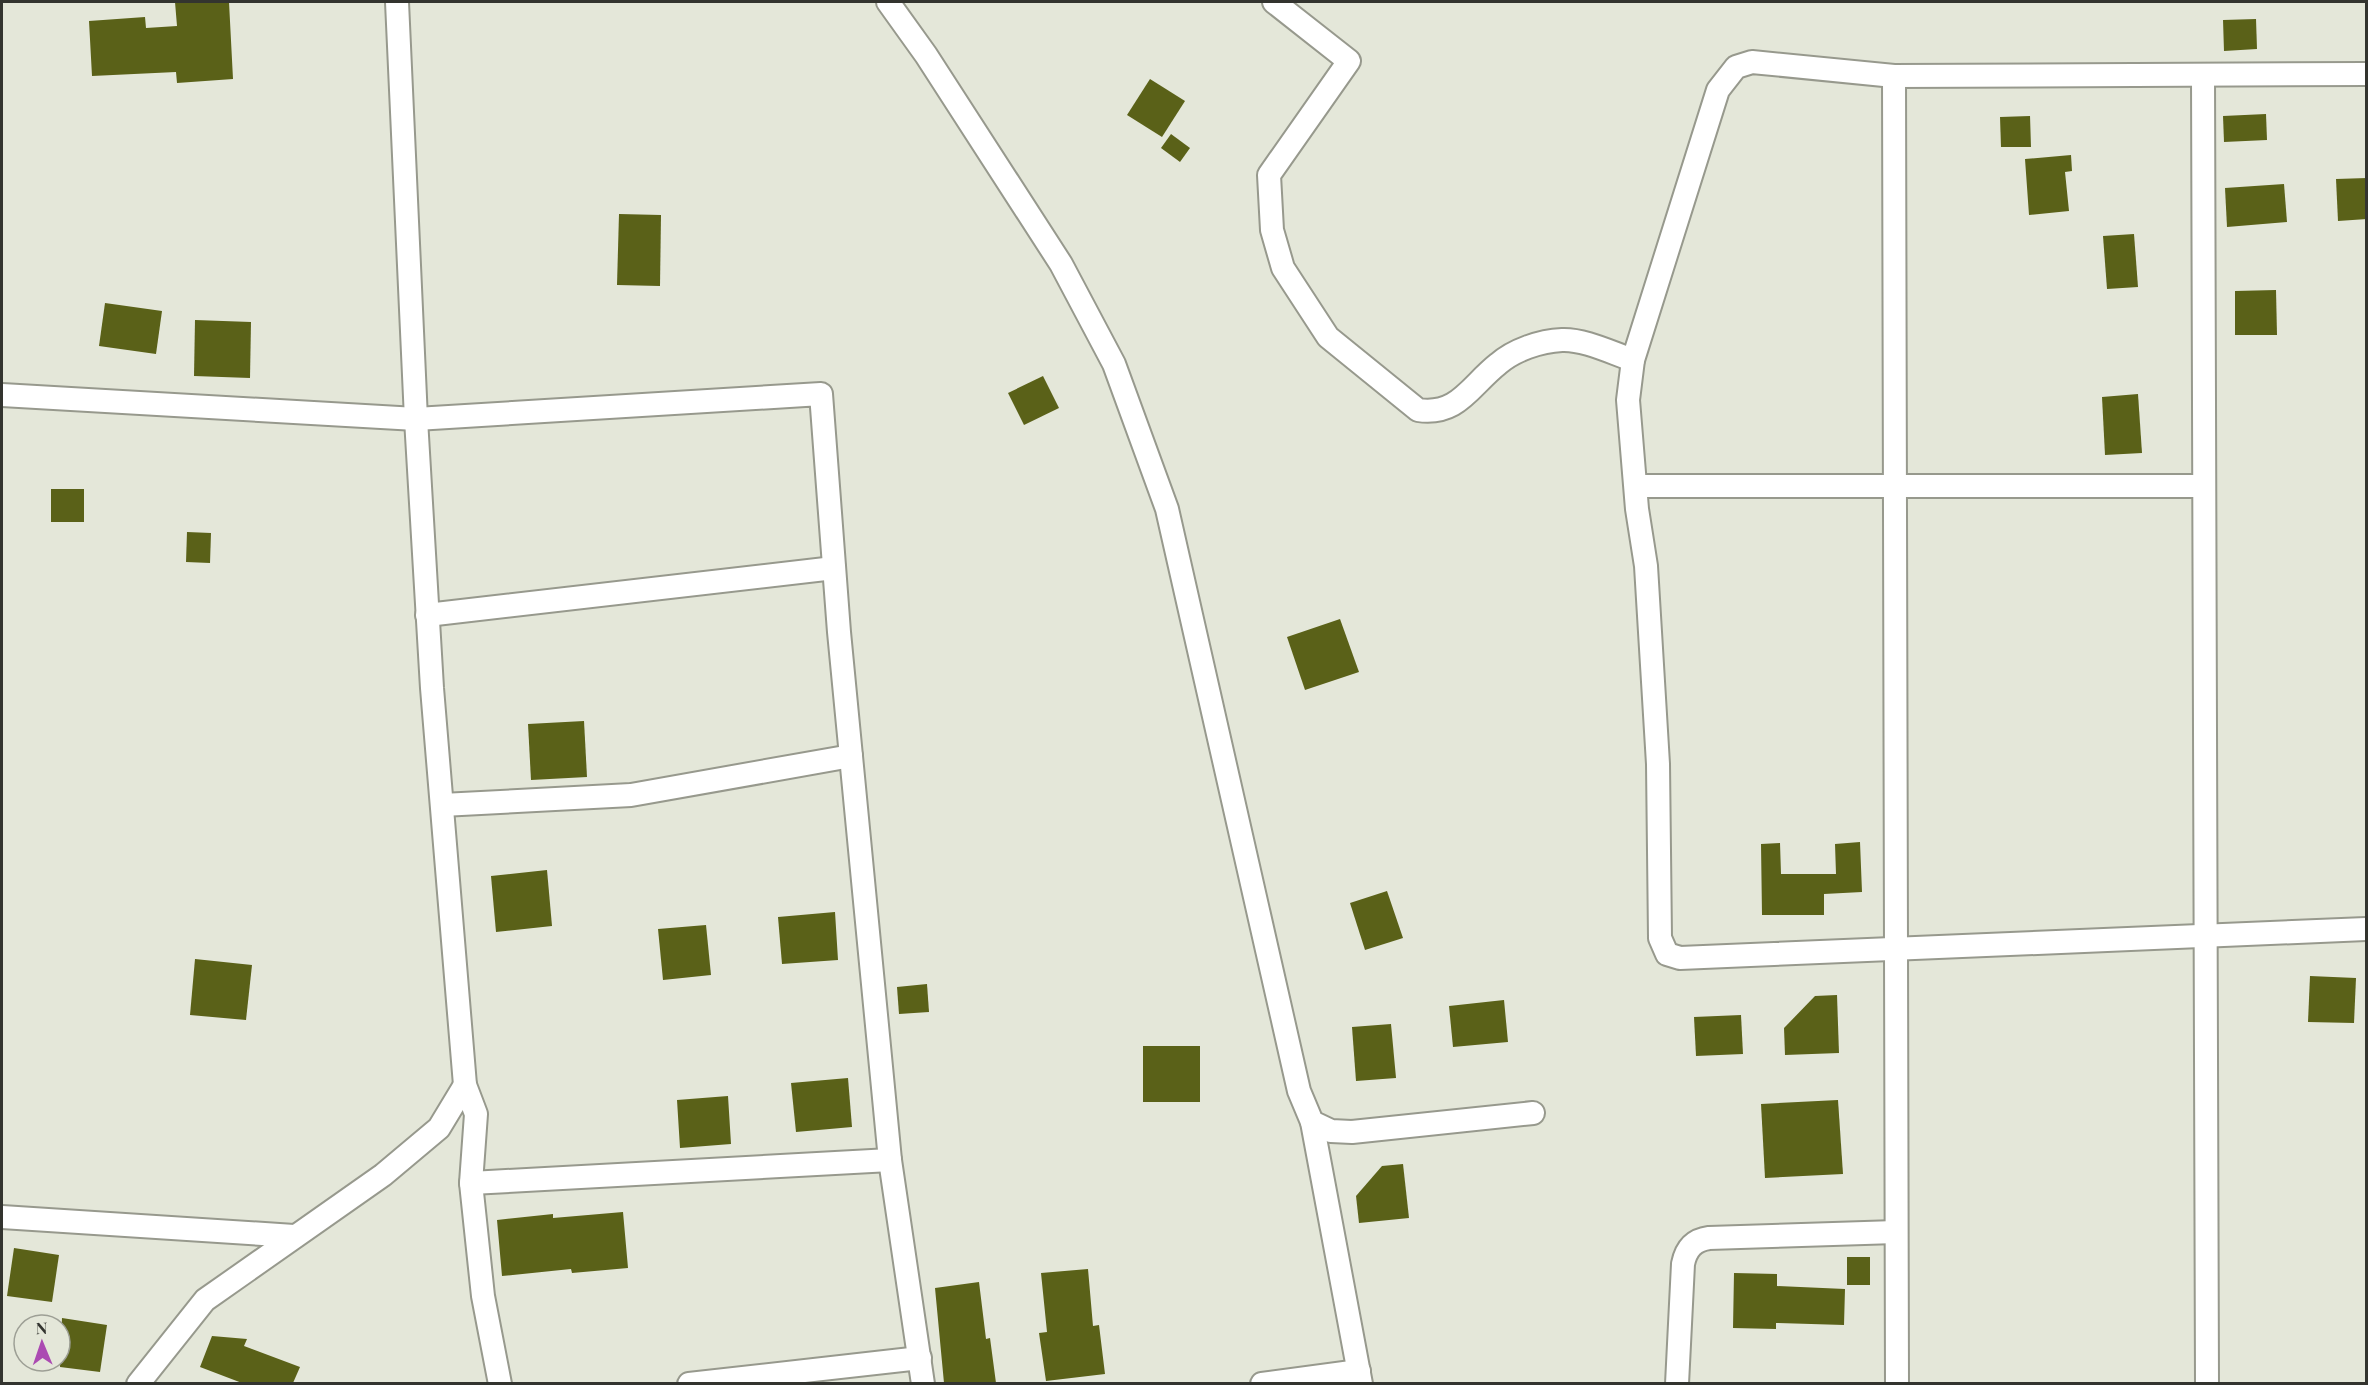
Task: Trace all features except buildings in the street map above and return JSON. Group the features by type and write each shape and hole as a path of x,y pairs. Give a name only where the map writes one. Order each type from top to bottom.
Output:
{"street":[{"path":"397,2 427,615 465,1085 476,1114 471,1183 483,1296 500,1383"},
{"path":"888,2 926,55 1061,264 1114,364 1167,509 1299,1091 1312,1122 1360,1377 1263,1383"},
{"path":"1274,2 1349,61 1269,175 1272,230 1283,268 1328,337 1418,410 1431,412 1445,410 1461,400 1499,363 1528,347 1563,340 1633,360"},
{"path":"2367,74 1894,76 1752,62 1736,67 1718,90 1633,360 1628,400 1646,566 1657,753 1660,938 1663,949 1673,957 2367,929"},
{"path":"1894,76 1897,1383"},
{"path":"2203,76 2207,1383"},
{"path":"2,395 416,419 821,394 834,568 890,1160 923,1383"},
{"path":"1636,486 2203,486"},
{"path":"427,615 834,568"},
{"path":"442,805 631,795 851,756"},
{"path":"138,1383 205,1300 383,1175 439,1128 465,1085"},
{"path":"1312,1122 1331,1131 1352,1132 1533,1113"},
{"path":"471,1183 890,1160"},
{"path":"2,1217 294,1236"},
{"path":"1677,1383 1683,1264 1687,1251 1696,1242 1710,1238 1896,1232"},
{"path":"689,1383 920,1358"}]}
